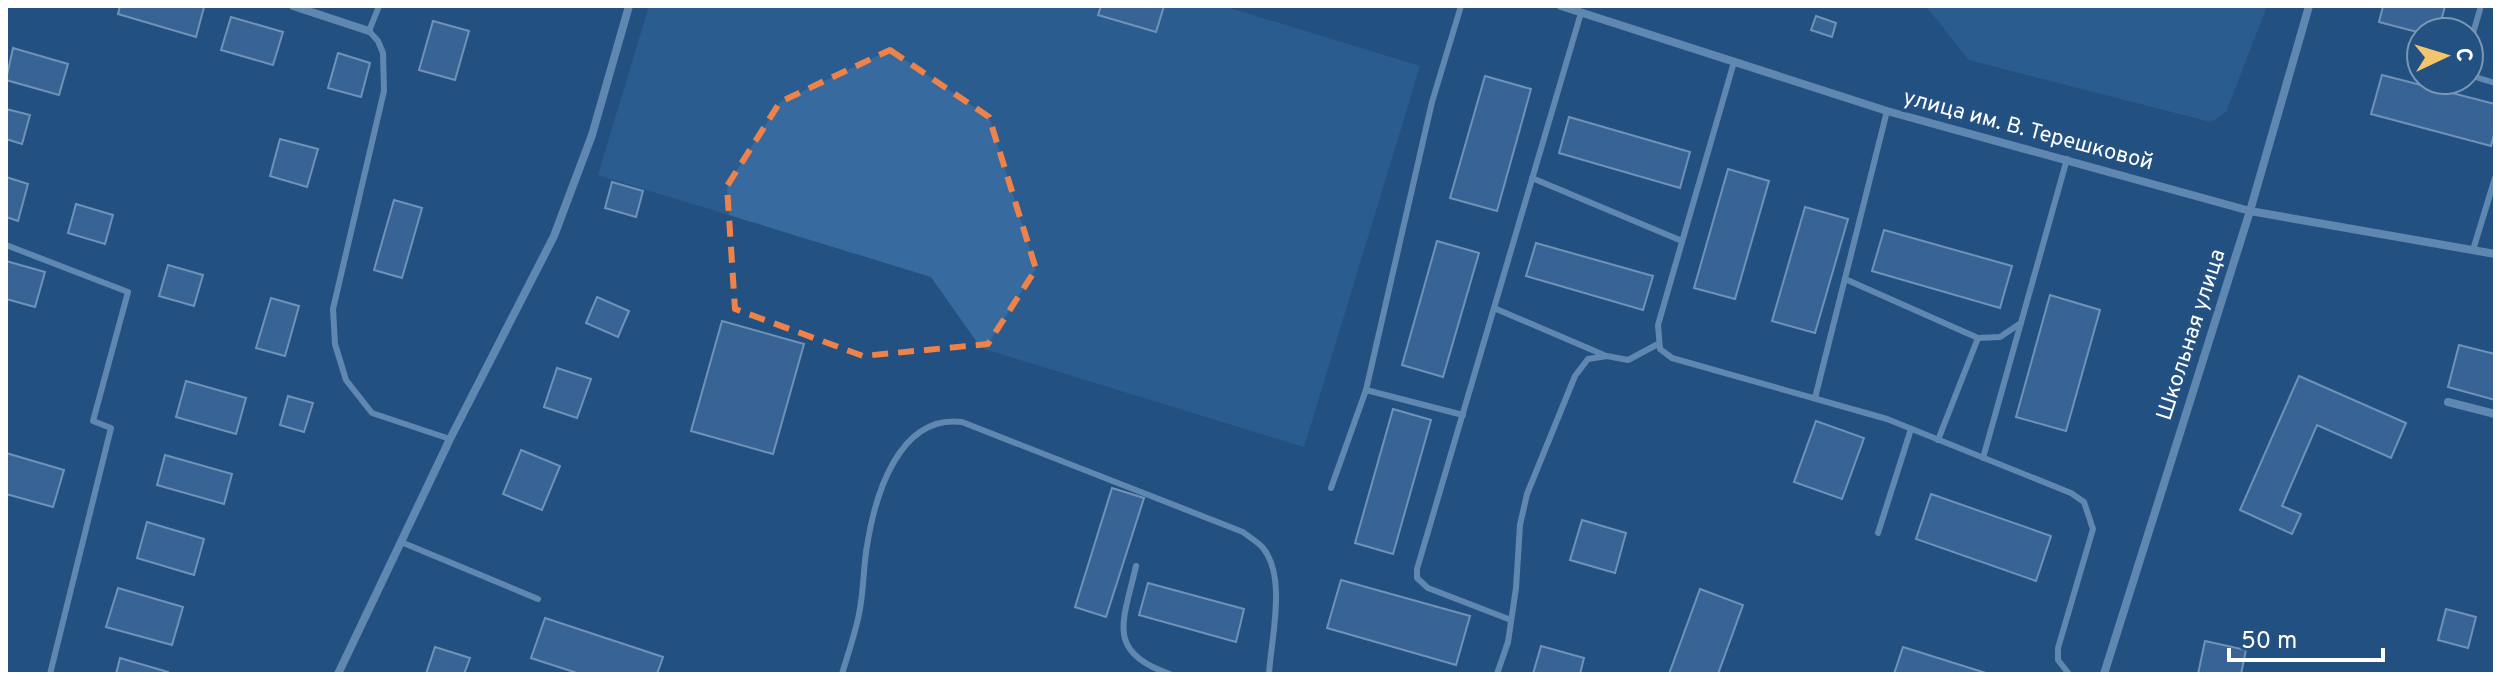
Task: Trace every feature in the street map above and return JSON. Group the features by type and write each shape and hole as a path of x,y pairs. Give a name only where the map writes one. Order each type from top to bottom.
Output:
{"street":[{"path":"293,6 369,31"},
{"path":"338,674 450,439 554,236 575,185 629,6"},
{"name":"улица им. В. Терешковой","path":"1562,6 1887,111 2250,211 2495,254"},
{"name":"Школьная улица","path":"2104,674 2250,211 2309,6"},
{"path":"2448,402 2495,414"}],"lane":[{"path":"379,6 369,31 383,53 384,91 333,309 335,344 346,380 372,413 450,439"},
{"path":"1331,488 1366,390 1432,102 1461,6"},
{"path":"1511,620 1428,588 1417,578 1417,569 1581,13"},
{"path":"1734,62 1658,325 1658,344 1663,354 1887,419 2071,493 2084,502 2093,529 2058,648 2058,660 2069,674"},
{"path":"1815,398 1887,111"},
{"path":"1983,458 2067,159"},
{"path":"1532,178 1682,241"},
{"path":"2473,250 2495,178"},
{"path":"6,245 128,292 93,421 111,428 50,674"},
{"path":"1845,279 1978,338 2000,337 2021,323"},
{"path":"1494,308 1607,356"},
{"path":"1938,440 1978,338"},
{"path":"1497,674 1508,642 1520,525 1527,494 1575,376 1588,359 1607,356 1634,359 1658,344"},
{"path":"1366,390 1463,415"},
{"path":"842,674 859,616 866,548 874,509 903,447 919,430 947,420 962,422 1243,532 1262,547 1271,561 1276,584 1269,674"},
{"path":"1878,533 1911,429"},
{"path":"401,542 538,599"},
{"path":"1136,566 1122,631 1128,650 1149,667 1170,674"}],"highlighted area":[{"path":"890,50 989,117 1036,269 988,344 863,356 735,309 727,186 780,102"}],"shaded area":[{"path":"649,6 1223,6 1420,66 1304,447 981,348 931,277 598,175"},
{"path":"1926,6 2267,6 2226,112 2211,122 1969,60"}],"building":[{"path":"120,6 204,7 196,37 118,14"},
{"path":"1101,6 1164,6 1156,32 1098,15"},
{"path":"2383,6 2445,6 2442,16 2405,16 2405,29 2379,22"},
{"path":"1816,16 1836,23 1832,37 1811,30"},
{"path":"231,17 283,32 273,65 221,50"},
{"path":"433,21 469,31 455,80 419,70"},
{"path":"13,48 68,64 59,95 6,80"},
{"path":"338,53 370,63 361,97 328,88"},
{"path":"2382,75 2405,81 2405,96 2464,96 2495,104 2495,131 2491,146 2371,114"},
{"path":"1485,76 1531,89 1497,211 1450,198"},
{"path":"6,109 30,115 22,144 6,139"},
{"path":"1569,117 1690,152 1680,188 1559,153"},
{"path":"280,139 318,149 307,187 270,176"},
{"path":"1728,169 1769,181 1735,299 1694,288"},
{"path":"6,177 28,184 18,221 6,217"},
{"path":"612,182 643,191 636,217 605,208"},
{"path":"394,200 422,208 402,278 374,270"},
{"path":"76,204 113,215 105,244 68,233"},
{"path":"1805,207 1848,219 1815,333 1772,321"},
{"path":"1884,230 2012,266 2000,308 1872,271"},
{"path":"1437,241 1479,253 1443,377 1402,365"},
{"path":"1536,243 1653,276 1643,310 1526,276"},
{"path":"6,261 45,272 35,307 6,299"},
{"path":"168,265 203,275 194,306 159,296"},
{"path":"2050,295 2100,310 2066,431 2016,417"},
{"path":"597,297 629,311 618,337 586,323"},
{"path":"271,298 299,306 285,356 256,348"},
{"path":"722,321 804,344 773,454 691,431"},
{"path":"2459,345 2495,354 2495,400 2448,387"},
{"path":"557,368 591,379 577,418 544,407"},
{"path":"2299,376 2406,423 2391,458 2317,425 2282,506 2301,514 2292,534 2240,510"},
{"path":"186,381 246,398 236,434 176,417"},
{"path":"288,396 313,403 304,432 280,425"},
{"path":"1393,409 1431,420 1393,554 1355,543"},
{"path":"1816,421 1864,438 1842,499 1794,482"},
{"path":"521,450 560,466 542,510 503,494"},
{"path":"6,453 64,470 53,507 6,494"},
{"path":"165,455 232,474 224,504 157,485"},
{"path":"1112,488 1144,498 1106,617 1075,607"},
{"path":"1931,494 2051,536 2036,581 1916,539"},
{"path":"1582,520 1626,533 1615,573 1570,560"},
{"path":"147,522 204,539 194,575 137,558"},
{"path":"1341,580 1470,616 1456,665 1327,628"},
{"path":"1148,583 1244,609 1236,642 1139,615"},
{"path":"118,588 183,607 172,645 106,627"},
{"path":"1700,589 1743,605 1718,674 1669,674"},
{"path":"2446,609 2476,617 2468,648 2438,640"},
{"path":"545,618 663,657 657,674 580,674 531,658"},
{"path":"2205,641 2246,650 2241,674 2198,674"},
{"path":"1541,646 1584,658 1580,674 1533,674"},
{"path":"435,647 470,658 464,674 426,674"},
{"path":"1903,647 1989,674 1894,674"},
{"path":"120,658 168,672 168,674 116,674"}]}
